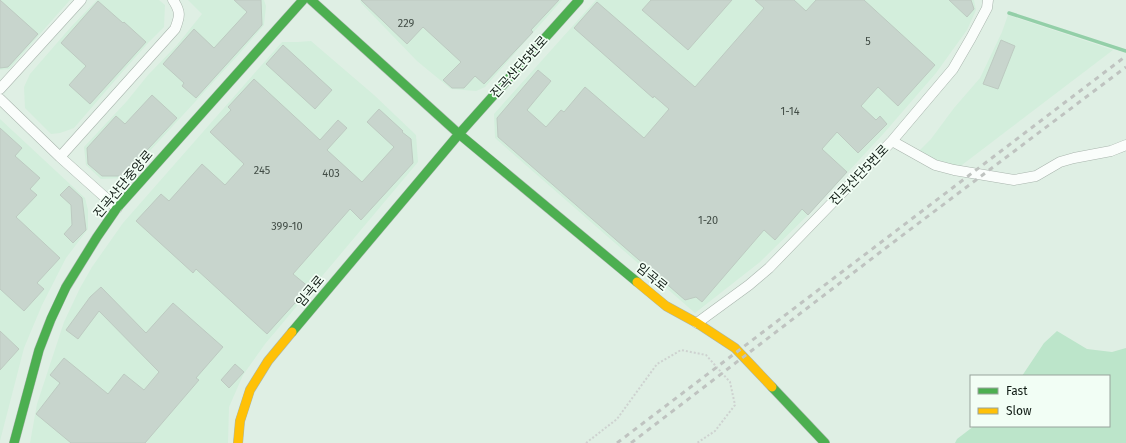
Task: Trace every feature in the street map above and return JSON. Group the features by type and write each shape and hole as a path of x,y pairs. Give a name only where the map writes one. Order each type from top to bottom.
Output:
{"street":[{"path":"0,89 82,0"},
{"path":"60,157 175,29 180,13 173,0"},
{"name":"진곡산단중앙로","path":"14,443 50,319 66,287 117,208 303,0"},
{"name":"임곡로","path":"311,0 459,134 602,254 666,306 697,323 735,348 825,443"},
{"name":"진곡산단5번로","path":"459,134 579,0"},
{"name":"진곡산단5번로","path":"697,323 749,285 769,268 892,141 953,69 987,8 988,0"},
{"path":"0,100 117,208"},
{"name":"임곡로","path":"238,443 240,421 250,390 268,361 459,134"},
{"path":"892,141 935,165 954,170 1014,180 1036,176 1060,162 1111,151 1126,145"}],"path":[{"path":"586,443 617,418 657,364 682,350 706,355 730,382 735,405 715,431 697,443"}],"shaded area":[{"path":"0,0 70,0 9,69 0,70"},
{"path":"97,0 159,0 165,5 164,27 124,70 74,128 60,133 51,134 25,108 24,87 30,74 70,28"},
{"path":"188,0 264,0 266,6 264,25 125,178 101,179 86,165 84,147 127,101 148,75 177,45 202,14"},
{"path":"360,0 562,0 485,87 476,91 451,89 417,61 361,3"},
{"path":"596,0 974,0 976,10 967,30 936,73 884,133 810,213 760,262 695,313 495,138 494,114"},
{"path":"1008,15 1113,50 958,168 943,165 918,152 931,139 954,108 980,78 1002,32"},
{"path":"311,41 374,95 416,135 418,162 265,344 243,375 229,407 228,443 30,443 37,404 64,322 92,267 123,223 282,42"},
{"path":"0,119 85,198 88,210 88,229 66,258 42,305 24,348 0,441"},
{"path":"1057,331 1087,349 1112,352 1126,348 1126,443 955,443 957,439 973,427 1110,427 1110,375 1023,375 1044,343"}],"building":[{"path":"0,0 38,34 8,67 0,68"},
{"path":"234,0 261,0 262,25 196,98 182,86 184,83 163,64 194,29 214,48 247,12"},
{"path":"361,0 559,0 531,30 533,32 484,84 475,76 464,88 452,88 443,80 461,62 423,27 407,44"},
{"path":"651,0 732,0 688,50 642,10"},
{"path":"755,0 794,0 806,11 816,0 864,0 935,65 898,106 878,87 861,106 876,120 880,116 887,124 858,153 837,132 822,149 847,172 808,215 802,209 775,240 764,230 702,302 696,297 685,300 498,137 497,118 538,70 551,81 527,110 546,127 561,110 564,112 585,87 644,138 669,109 654,96 653,98 574,28 597,2 695,87 764,8"},
{"path":"949,0 971,0 974,9 967,17"},
{"path":"98,1 146,42 90,104 69,85 86,66 61,43"},
{"path":"1001,40 1015,46 998,89 983,84"},
{"path":"283,45 332,90 315,109 266,64"},
{"path":"254,79 320,140 338,120 347,128 327,150 362,182 394,147 367,122 379,109 411,139 413,163 361,220 350,209 293,274 310,288 267,334 196,269 193,273 136,221 161,194 169,201 202,164 225,185 244,164 210,132 231,110 228,107"},
{"path":"152,95 177,118 123,176 102,176 88,164 87,148 116,116 125,124"},
{"path":"0,128 22,148 15,156 40,178 30,189 37,195 16,217 60,258 37,283 44,289 24,311 0,289"},
{"path":"69,186 82,198 86,230 73,243 64,234 72,225 71,205 60,195"},
{"path":"101,287 146,333 173,303 223,347 196,378 199,380 145,443 71,443 36,414 60,383 50,375 64,358 108,394 124,374 144,390 159,372 99,311 78,339 66,330 90,297"},
{"path":"0,331 19,349 0,370"},
{"path":"235,364 244,372 229,388 221,380"}],"waterway":[{"path":"1009,13 1126,51"}],"railway":[{"path":"617,443 1126,56"},
{"path":"631,443 887,247 1126,67"}],"traffic: fast":[{"path":"14,443 39,350 51,319 66,287 97,237 117,208 303,0"},
{"path":"311,0 459,134 637,282"},
{"path":"292,332 459,134 579,0"},
{"path":"772,387 825,443"}],"traffic: slow":[{"path":"637,282 666,306 697,323 735,348 772,387"},
{"path":"238,443 240,421 250,390 268,361 292,332"}]}
